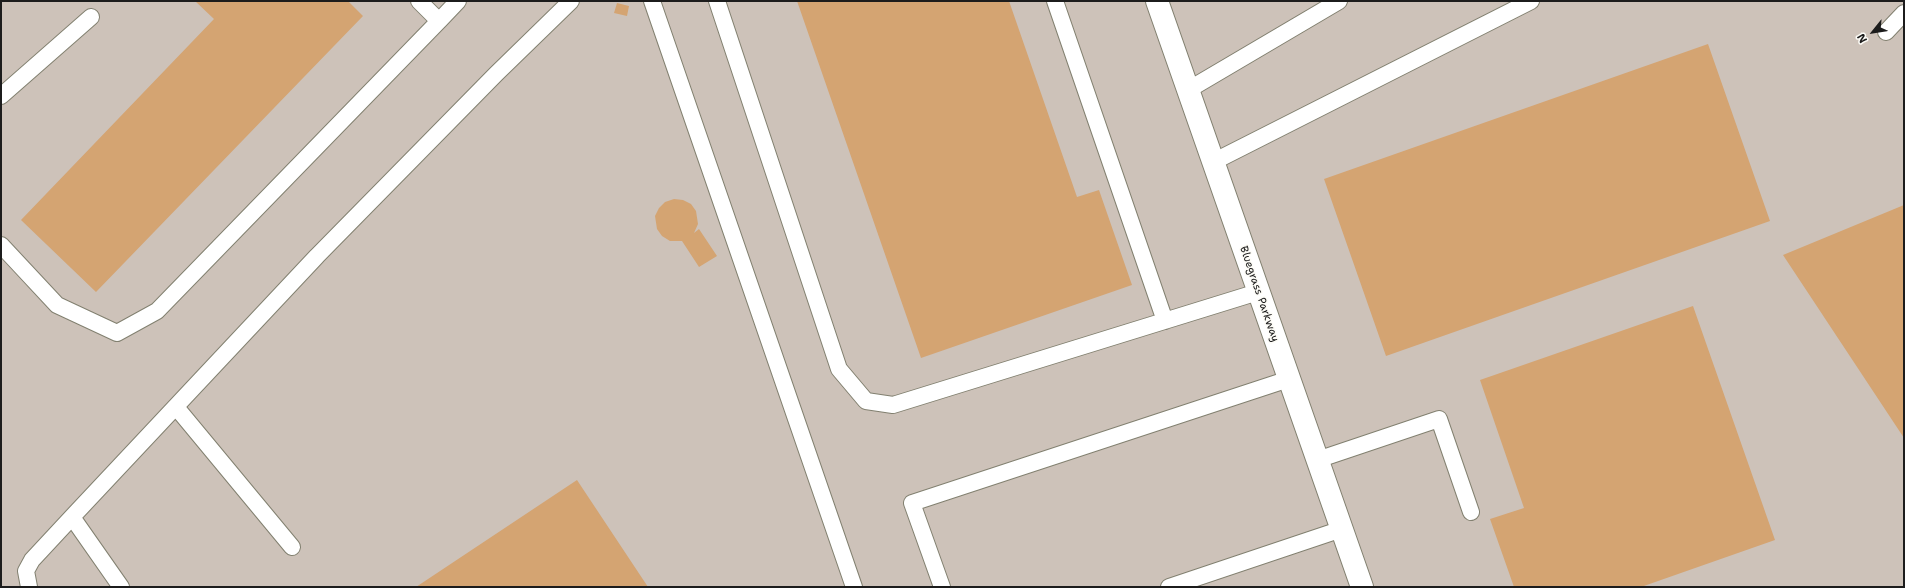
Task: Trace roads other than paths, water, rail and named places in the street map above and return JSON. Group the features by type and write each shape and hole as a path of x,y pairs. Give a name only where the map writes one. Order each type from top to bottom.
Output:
{"street":[{"name":"Bluegrass Parkway","path":"1157,1 1362,587"}],"lane":[{"path":"419,1 439,20"},
{"path":"1,245 57,305 117,332 157,311 458,1"},
{"path":"29,587 26,571 32,560 317,256 496,74 571,1"},
{"path":"652,1 854,587"},
{"path":"717,1 839,369 866,401 893,405 1258,292"},
{"path":"1055,1 1165,320"},
{"path":"1188,90 1339,1"},
{"path":"1213,162 1531,1"},
{"path":"1886,32 1904,13"},
{"path":"1,96 91,17"},
{"path":"942,587 912,503 1289,379"},
{"path":"176,407 292,547"},
{"path":"1318,460 1439,419 1471,512"},
{"path":"72,517 120,587"},
{"path":"1169,587 1342,529"}]}
